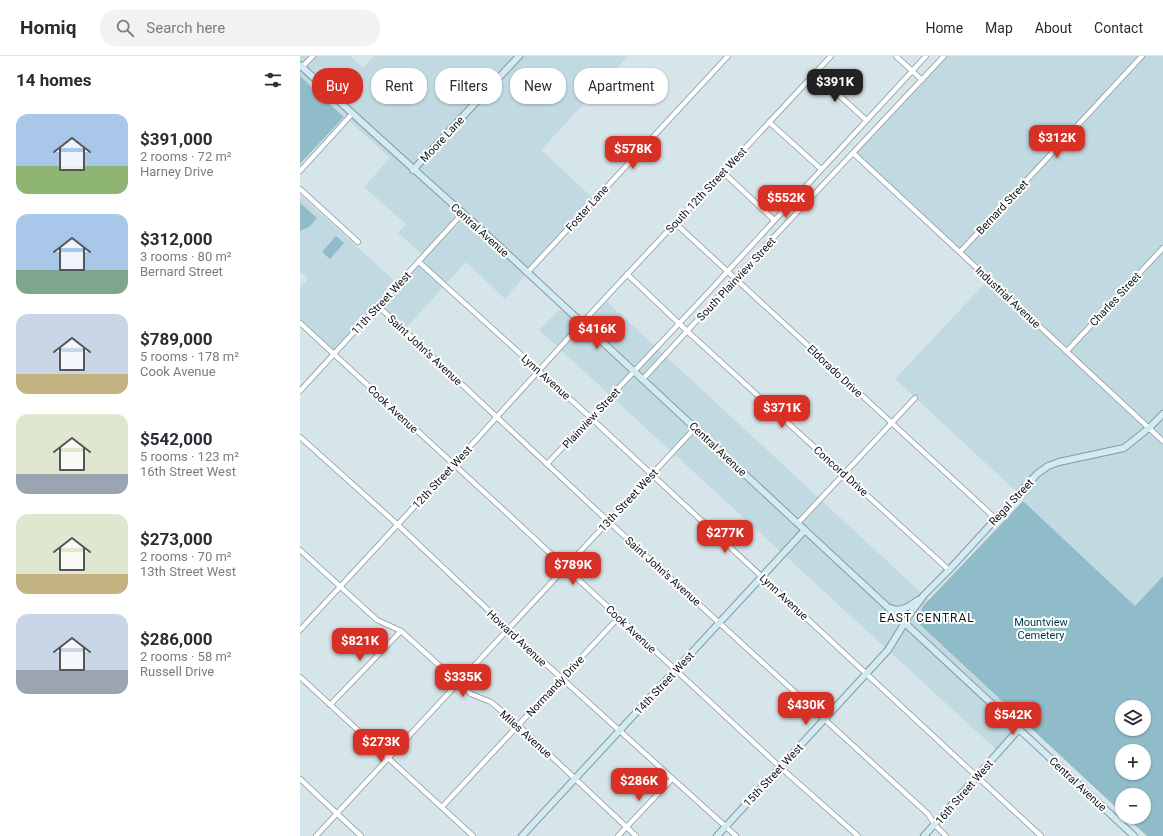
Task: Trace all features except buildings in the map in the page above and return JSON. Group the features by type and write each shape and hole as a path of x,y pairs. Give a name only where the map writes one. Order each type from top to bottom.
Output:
{"street":[{"path":"301,66 313,56"},
{"name":"Moore Lane","path":"413,170 519,56"},
{"name":"Foster Lane","path":"527,273 728,56"},
{"name":"South 12th Street West","path":"582,323 831,56"},
{"path":"896,56 922,80"},
{"name":"South Plainview Street","path":"634,371 926,56"},
{"name":"South Plainview Street","path":"643,379 735,278 944,56"},
{"name":"Bernard Street","path":"960,252 1142,56"},
{"name":"Central Avenue","path":"301,66 643,379 1133,836"},
{"path":"815,73 866,120"},
{"path":"300,171 352,114"},
{"path":"769,122 821,169"},
{"name":"Industrial Avenue","path":"853,153 1163,441"},
{"path":"722,172 774,220"},
{"path":"300,189 358,242"},
{"name":"11th Street West","path":"300,391 462,214"},
{"name":"Eldorado Drive","path":"675,223 996,519"},
{"name":"Charles Street","path":"1067,351 1163,248"},
{"name":"Lynn Avenue","path":"419,262 652,474 1041,836"},
{"name":"Concord Drive","path":"627,274 678,323 949,570"},
{"name":"Saint John's Avenue","path":"378,306 608,521 928,814 935,825 946,836"},
{"name":"Cook Avenue","path":"300,323 780,767 858,836"},
{"name":"12th Street West","path":"300,630 582,323"},
{"name":"Plainview Street","path":"547,464 634,371"},
{"path":"798,524 915,398"},
{"name":"Regal Street","path":"905,623 924,595 949,570 1037,474 1048,466 1059,462 1124,448 1149,428 1163,414"},
{"name":"13th Street West","path":"316,836 695,428"},
{"name":"Howard Avenue","path":"300,438 398,525 508,630 736,836"},
{"name":"14th Street West","path":"522,836 805,530"},
{"name":"Miles Avenue","path":"300,550 377,620 401,631 471,694 491,702 518,725 636,836"},
{"path":"886,606 895,610 901,610 907,608 924,595"},
{"name":"Normandy Drive","path":"442,807 619,617"},
{"name":"15th Street West","path":"717,836 888,650 905,623"},
{"path":"330,705 401,631"},
{"path":"300,677 473,836"},
{"name":"16th Street West","path":"924,836 1019,729"},
{"path":"300,779 361,836"},
{"path":"618,836 672,779"}],"shaded area":[{"path":"300,56 350,56 363,68 312,68 312,87 300,76"},
{"path":"374,56 628,56 617,68 574,68 574,104 584,104 541,150 595,200 527,273 505,299 466,262 404,330 378,306 334,354 300,323 300,288 308,279 300,272 300,195 398,284 424,256 398,233 406,224 364,187 390,158 331,104 363,104 363,68"},
{"path":"943,56 1163,56 1163,576 1135,606 1023,501 1019,494 895,379 989,279 853,153"},
{"path":"604,299 929,600 923,606 917,623 1026,724 999,752 539,330 563,306 582,323"}],"green space":[{"path":"300,76 312,87 312,104 330,104 344,117 300,164"},
{"path":"300,203 317,218 309,227 300,231"},
{"path":"336,236 344,243 330,259 322,252"},
{"name":"Mountview Cemetery","path":"1023,501 1135,606 1163,576 1163,836 1147,836 1134,824 1151,824 1151,788 1115,788 1115,806 917,622 923,606"}],"district":[{"name":"EAST CENTRAL","path":"927,618"}]}
